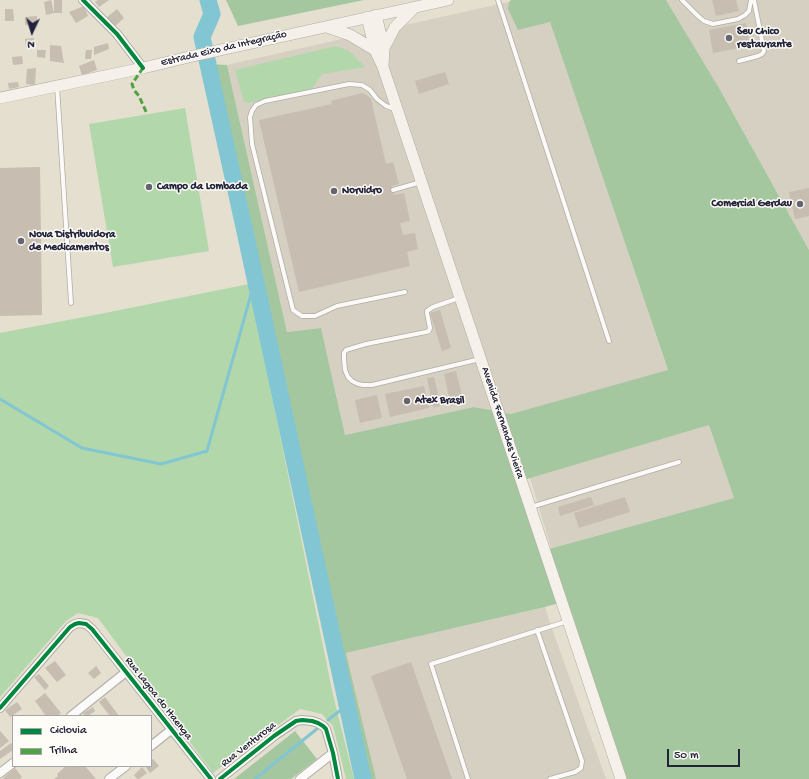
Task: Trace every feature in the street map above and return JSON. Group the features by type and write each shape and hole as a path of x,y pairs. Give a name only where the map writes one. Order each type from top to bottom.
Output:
{"main road":[{"name":"Estrada Eixo da Integração","path":"0,98 143,68 448,0"},
{"path":"326,27 350,35 379,49 414,8"},
{"name":"Avenida Fernandes Vieira","path":"372,16 383,67 621,779"}],"street":[{"path":"83,0 117,34 143,68"},
{"name":"Rua Lagoa do Itaenga","path":"0,708 70,627 79,623 86,624 92,629 211,779"},
{"path":"72,715 126,672"},
{"name":"Rua Venturosa","path":"220,779 274,736 296,721 312,721 323,726 326,729 332,753"},
{"path":"152,745 171,730"},
{"path":"300,779 332,753 338,779"},
{"path":"0,773 12,764"},
{"path":"109,779 125,767"}],"lane":[{"path":"498,0 609,341"},
{"path":"682,0 701,19 713,24 738,19 745,15 749,11 751,0"},
{"path":"739,61 758,56 764,51 754,0"},
{"path":"398,110 386,106 377,99 370,90 362,85 349,84 265,101 256,105 250,117 252,144 293,310 302,316 315,316 337,306 405,292"},
{"path":"57,86 71,303"},
{"path":"393,190 422,182"},
{"path":"460,297 427,310 426,313 430,328 429,331 366,344 346,350 344,353 345,370 348,377 352,381 363,385 372,385 481,358"},
{"path":"530,507 679,462"},
{"path":"468,779 431,664 568,621"},
{"path":"537,630 582,761 581,768 576,772 550,779"}],"shaded area":[{"path":"666,0 809,0 809,250 719,88"},
{"path":"509,2 550,22 668,371 709,425 734,498 551,548 511,414 474,407 345,435 321,328 287,332 227,65"},
{"path":"545,607 606,779 376,779 346,653"}],"green space":[{"path":"226,0 364,0 238,26"},
{"path":"511,0 666,0 719,88 809,250 809,779 621,779 562,602 346,653 376,779 363,779 244,227 207,64 227,65 287,332 321,328 345,435 474,407 511,414 668,370 550,22 518,30 508,9 509,2","holes":["709,425 734,498 545,550 522,481"]},
{"path":"336,46 349,51 365,67 322,74 310,92 247,103 244,101 235,70"},
{"name":"Campo da Lombada","path":"185,108 209,251 113,267 89,124"},
{"path":"249,284 333,695 354,779 346,779 333,726 322,714 300,709 213,773 98,618 78,613 66,621 0,697 0,333"},
{"path":"295,731 317,759 291,779 234,779"}],"building":[{"path":"51,0 54,13 46,15 44,2"},
{"path":"54,0 62,0 62,13 54,13"},
{"path":"98,0 109,0 99,7 95,2"},
{"path":"712,0 736,0 739,11 716,16"},
{"path":"84,6 88,16 76,23 69,12"},
{"path":"5,9 13,9 14,21 5,21"},
{"path":"117,9 124,18 114,27 106,18"},
{"path":"37,16 37,24 25,25 25,17"},
{"name":"Seu Chico restaurante","path":"746,23 750,46 713,53 709,30"},
{"path":"34,38 34,48 26,48 25,39"},
{"path":"108,43 109,49 94,55 94,47"},
{"path":"50,45 61,46 64,63 50,61"},
{"path":"37,50 46,50 45,58 37,57"},
{"path":"86,50 92,50 91,59 85,59"},
{"path":"22,56 23,64 13,65 12,57"},
{"path":"94,60 97,70 82,75 79,66"},
{"path":"36,68 35,85 26,84 27,69"},
{"path":"445,72 449,84 419,94 415,81"},
{"path":"18,82 19,87 9,89 8,83"},
{"name":"Norvidro","path":"362,93 371,99 386,164 393,162 399,184 392,186 394,195 404,193 410,221 400,223 403,235 415,233 418,249 407,252 410,266 299,292 259,120 332,104 331,101"},
{"name":"Nova Distribuidora de Medicamentos","path":"40,167 42,315 0,316 0,168"},
{"name":"Comercial Gerdau","path":"809,188 809,216 795,219 789,192"},
{"path":"440,310 451,348 442,351 430,313"},
{"path":"456,371 464,403 451,406 444,374"},
{"path":"434,377 441,406 433,407 427,378"},
{"name":"Atex Brasil","path":"424,386 429,408 390,417 385,394"},
{"path":"377,395 382,418 360,423 355,400"},
{"path":"591,497 594,505 560,516 558,507"},
{"path":"625,497 630,512 579,528 574,513"},
{"path":"55,661 66,675 57,682 45,668"},
{"path":"411,662 452,779 407,779 371,676"},
{"path":"96,666 101,673 94,679 88,673"},
{"path":"39,674 49,686 45,690 34,677"},
{"path":"45,693 61,713 58,715 45,715 35,701"},
{"path":"105,697 118,715 109,715 99,702"},
{"path":"17,702 22,709 10,717 5,710"},
{"path":"93,707 95,711 89,715 84,715 83,713"},
{"path":"0,731 9,741 0,748"},
{"path":"11,743 12,744 12,751 0,759 0,751"},
{"path":"152,760 159,766 150,773 146,767 152,767"},
{"path":"65,767 86,767 96,779 54,779 58,776 57,774"},
{"path":"142,767 147,773 137,779 134,775"},
{"path":"15,768 22,777 20,779 2,779"}],"waterway":[{"path":"208,0 212,14 202,37 363,779"},
{"path":"0,399 82,448 161,464 207,451 255,280"},
{"path":"328,720 347,705"},
{"path":"255,779 318,728"}],"marked path":[{"path":"143,68 132,84 147,114"}],"cycle path":[{"path":"83,0 117,34 143,68"},
{"path":"0,708 70,627 79,623 86,624 92,629 211,779"},
{"path":"220,779 274,736 296,721 302,720 318,723 326,729 333,753 338,779"}],"place":[{"name":"Seu Chico restaurante","path":"729,38"},
{"name":"Campo da Lombada","path":"149,187"},
{"name":"Norvidro","path":"334,191"},
{"name":"Comercial Gerdau","path":"800,204"},
{"name":"Nova Distribuidora de Medicamentos","path":"21,241"},
{"name":"Atex Brasil","path":"407,401"}]}
